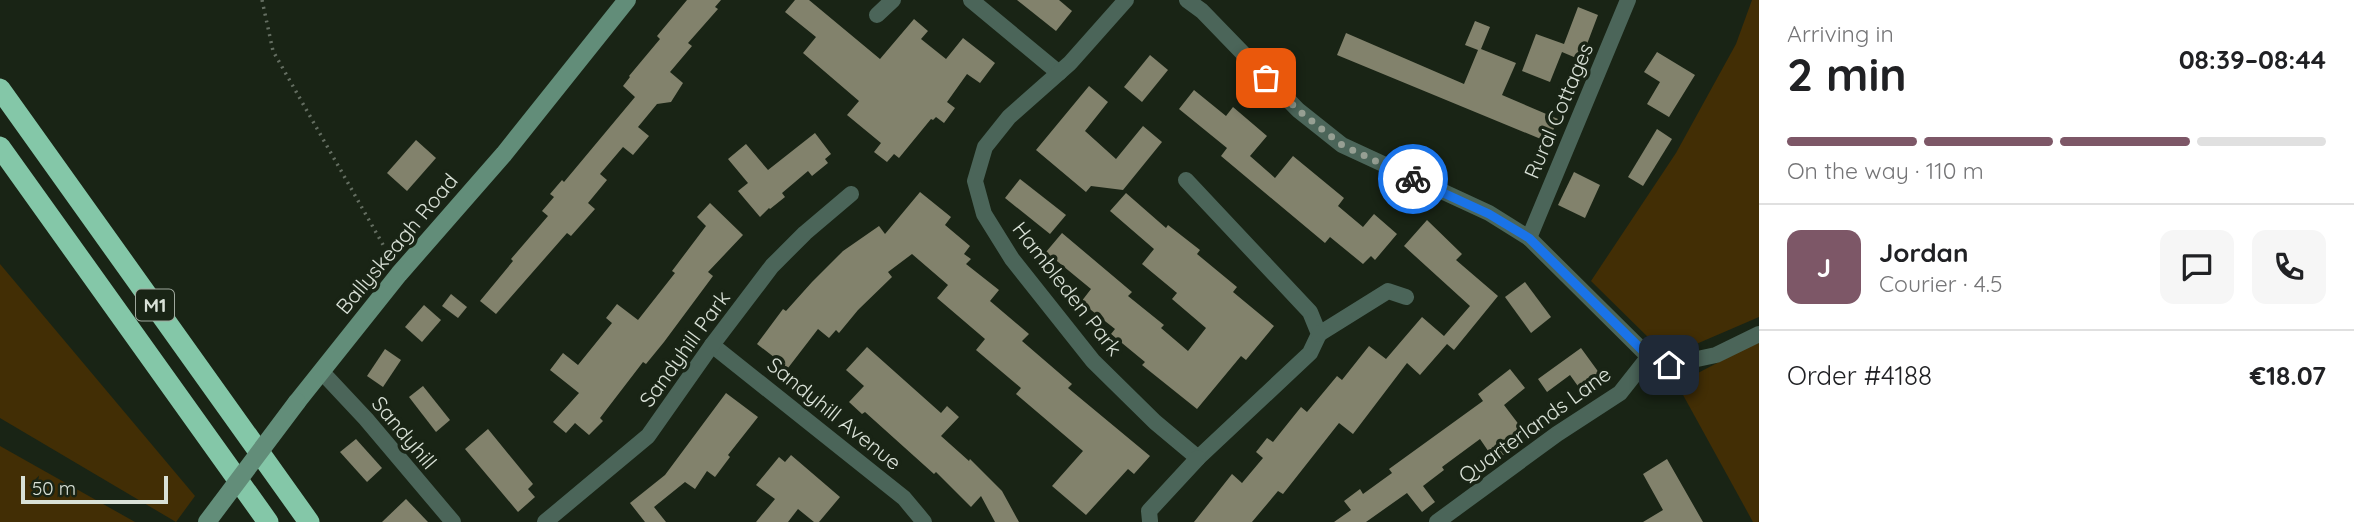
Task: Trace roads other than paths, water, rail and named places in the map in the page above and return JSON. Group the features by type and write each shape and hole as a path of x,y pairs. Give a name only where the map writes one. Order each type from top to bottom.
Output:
{"highway":[{"name":"M1","path":"0,89 309,522"},
{"name":"M1","path":"0,147 268,522"}],"main road":[{"name":"Ballyskeagh Road","path":"207,522 321,371 400,274 504,154 627,0"}],"street":[{"path":"877,15 893,0"},
{"path":"971,0 1059,73"},
{"name":"Hambleden Park","path":"1126,0 1059,73 1009,117 985,148 975,181 984,214 1012,259 1093,361 1156,422 1198,457"},
{"path":"1187,0 1202,11 1298,110 1342,145 1489,214 1529,238 1643,351 1669,365 1716,355 1759,334"},
{"name":"Rural Cottages","path":"1529,238 1628,0"},
{"path":"1186,180 1310,312 1318,334"},
{"name":"Sandyhill Park","path":"545,522 648,436 772,266 851,194"},
{"path":"1150,521 1149,511 1198,457 1310,354 1318,334 1388,291 1406,297"},
{"name":"Sandyhill Avenue","path":"712,345 904,498 924,522"},
{"name":"Quarterlands Lane","path":"1437,522 1557,434 1620,393 1650,355"},
{"name":"Sandyhill","path":"321,371 366,419 453,522"}]}
